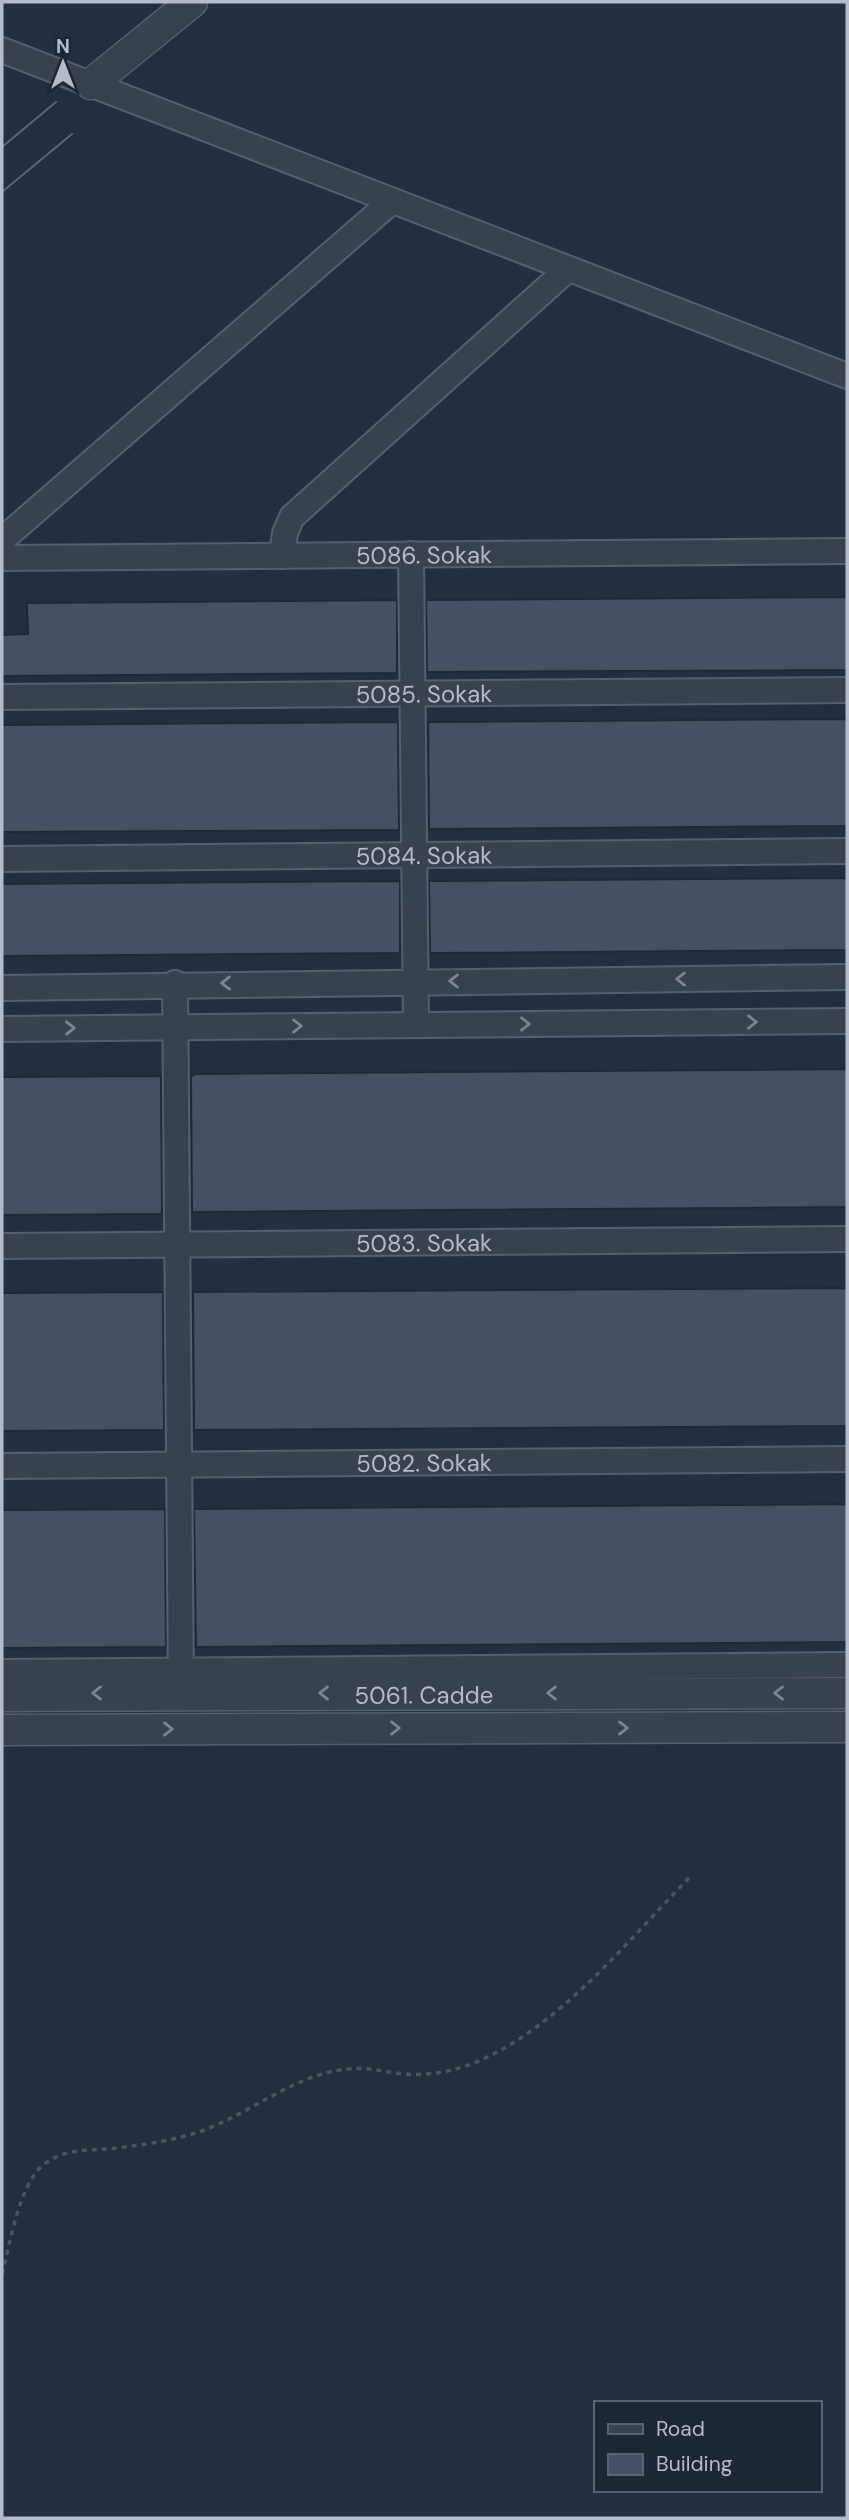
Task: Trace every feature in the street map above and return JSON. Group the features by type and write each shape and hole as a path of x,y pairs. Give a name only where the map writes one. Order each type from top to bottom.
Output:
{"street":[{"path":"91,84 192,2"},
{"path":"2,50 847,376"},
{"path":"2,540 392,201"},
{"path":"282,555 285,533 292,517 568,269"},
{"name":"5086. Sokak","path":"2,558 847,551"},
{"path":"411,555 415,1025"},
{"name":"5085. Sokak","path":"2,697 847,690"},
{"name":"5084. Sokak","path":"2,859 847,851"},
{"path":"2,988 175,983 847,977"},
{"path":"175,983 181,1682"},
{"path":"2,1029 847,1021"},
{"name":"5083. Sokak","path":"2,1247 847,1239"},
{"name":"5082. Sokak","path":"2,1466 847,1459"},
{"path":"2,1672 181,1682 847,1665"},
{"name":"5061. Cadde","path":"2,1696 181,1682 847,1693"},
{"name":"5061. Cadde","path":"2,1730 847,1727"}],"path":[{"path":"2,2274 27,2187 37,2170 53,2157 73,2151 143,2145 187,2136 248,2111 304,2080 331,2071 373,2067 419,2074 455,2069 478,2062 499,2052 544,2021 691,1876"}],"building":[{"path":"847,597 847,670 427,672 426,600"},
{"path":"397,600 397,673 2,676 2,635 28,634 27,603"},
{"path":"847,719 847,826 429,829 428,722"},
{"path":"398,722 399,830 2,832 2,725"},
{"path":"847,878 847,950 430,953 429,881"},
{"path":"400,881 400,953 2,956 2,884"},
{"path":"847,1069 847,1207 192,1212 191,1076 196,1074"},
{"path":"161,1076 162,1214 2,1215 2,1077"},
{"path":"847,1288 847,1426 194,1430 193,1292"},
{"path":"163,1292 164,1430 2,1431 2,1293"},
{"path":"847,1504 847,1642 196,1647 194,1509"},
{"path":"165,1509 166,1647 2,1648 2,1510"}],"tram line":[{"path":"2,147 56,102"},
{"path":"2,192 72,134"}]}
